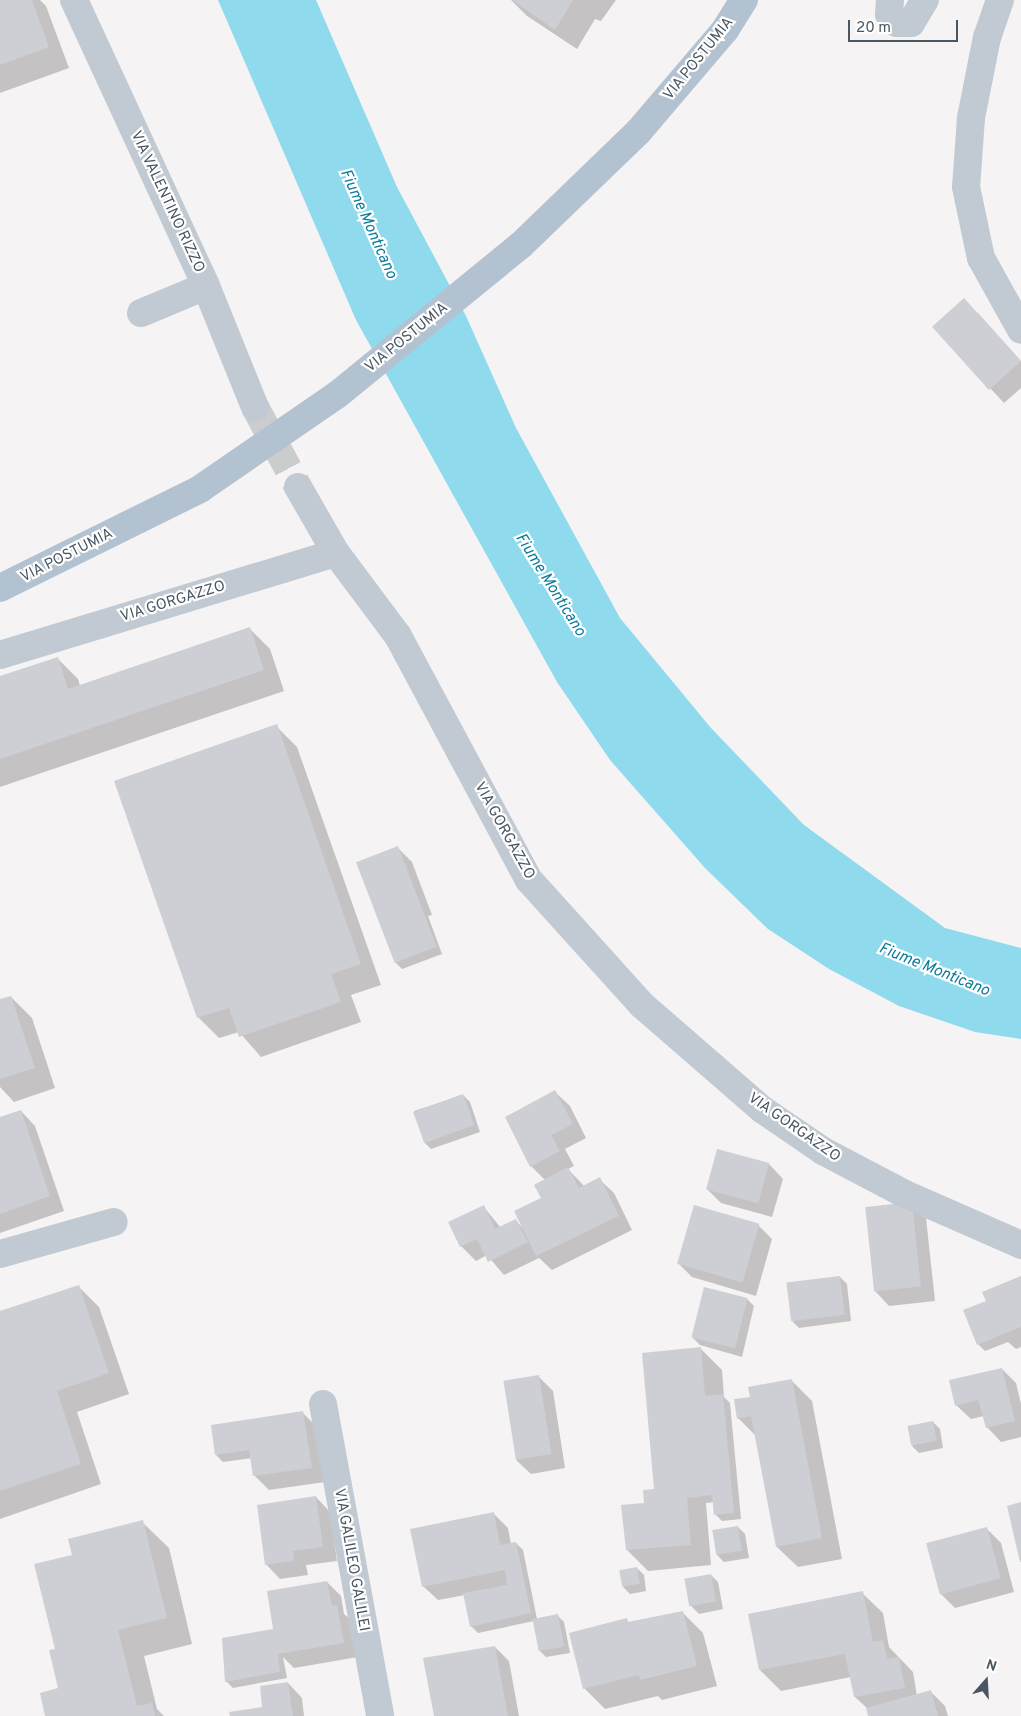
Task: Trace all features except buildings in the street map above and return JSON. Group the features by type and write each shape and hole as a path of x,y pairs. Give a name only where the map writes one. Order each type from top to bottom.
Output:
{"main road":[{"name":"VIA POSTUMIA","path":"0,588 200,489 337,395 498,263 639,131 725,30 744,0"}],"street":[{"name":"VIA VALENTINO RIZZO","path":"74,0 206,286 255,407"},
{"path":"890,0 889,14 897,23 911,23 925,0"},
{"path":"1000,0 987,37 970,118 966,187 982,258 1021,330"},
{"path":"141,313 206,286"},
{"path":"298,487 336,553"},
{"name":"VIA GORGAZZO","path":"0,655 336,553 398,636 529,880 642,1005 763,1110 823,1152 904,1194 1021,1245"},
{"path":"0,1254 114,1222"},
{"name":"VIA GALILEO GALILEI","path":"322,1404 380,1716"}],"water":[{"name":"Fiume Monticano","path":"218,0 316,0 397,187 466,316 516,428 620,618 711,728 804,825 945,928 1021,948 1021,1039 975,1032 899,1006 829,969 768,929 705,868 610,760 557,682 356,320"}],"tunnel":[{"path":"255,407 298,487"}]}
